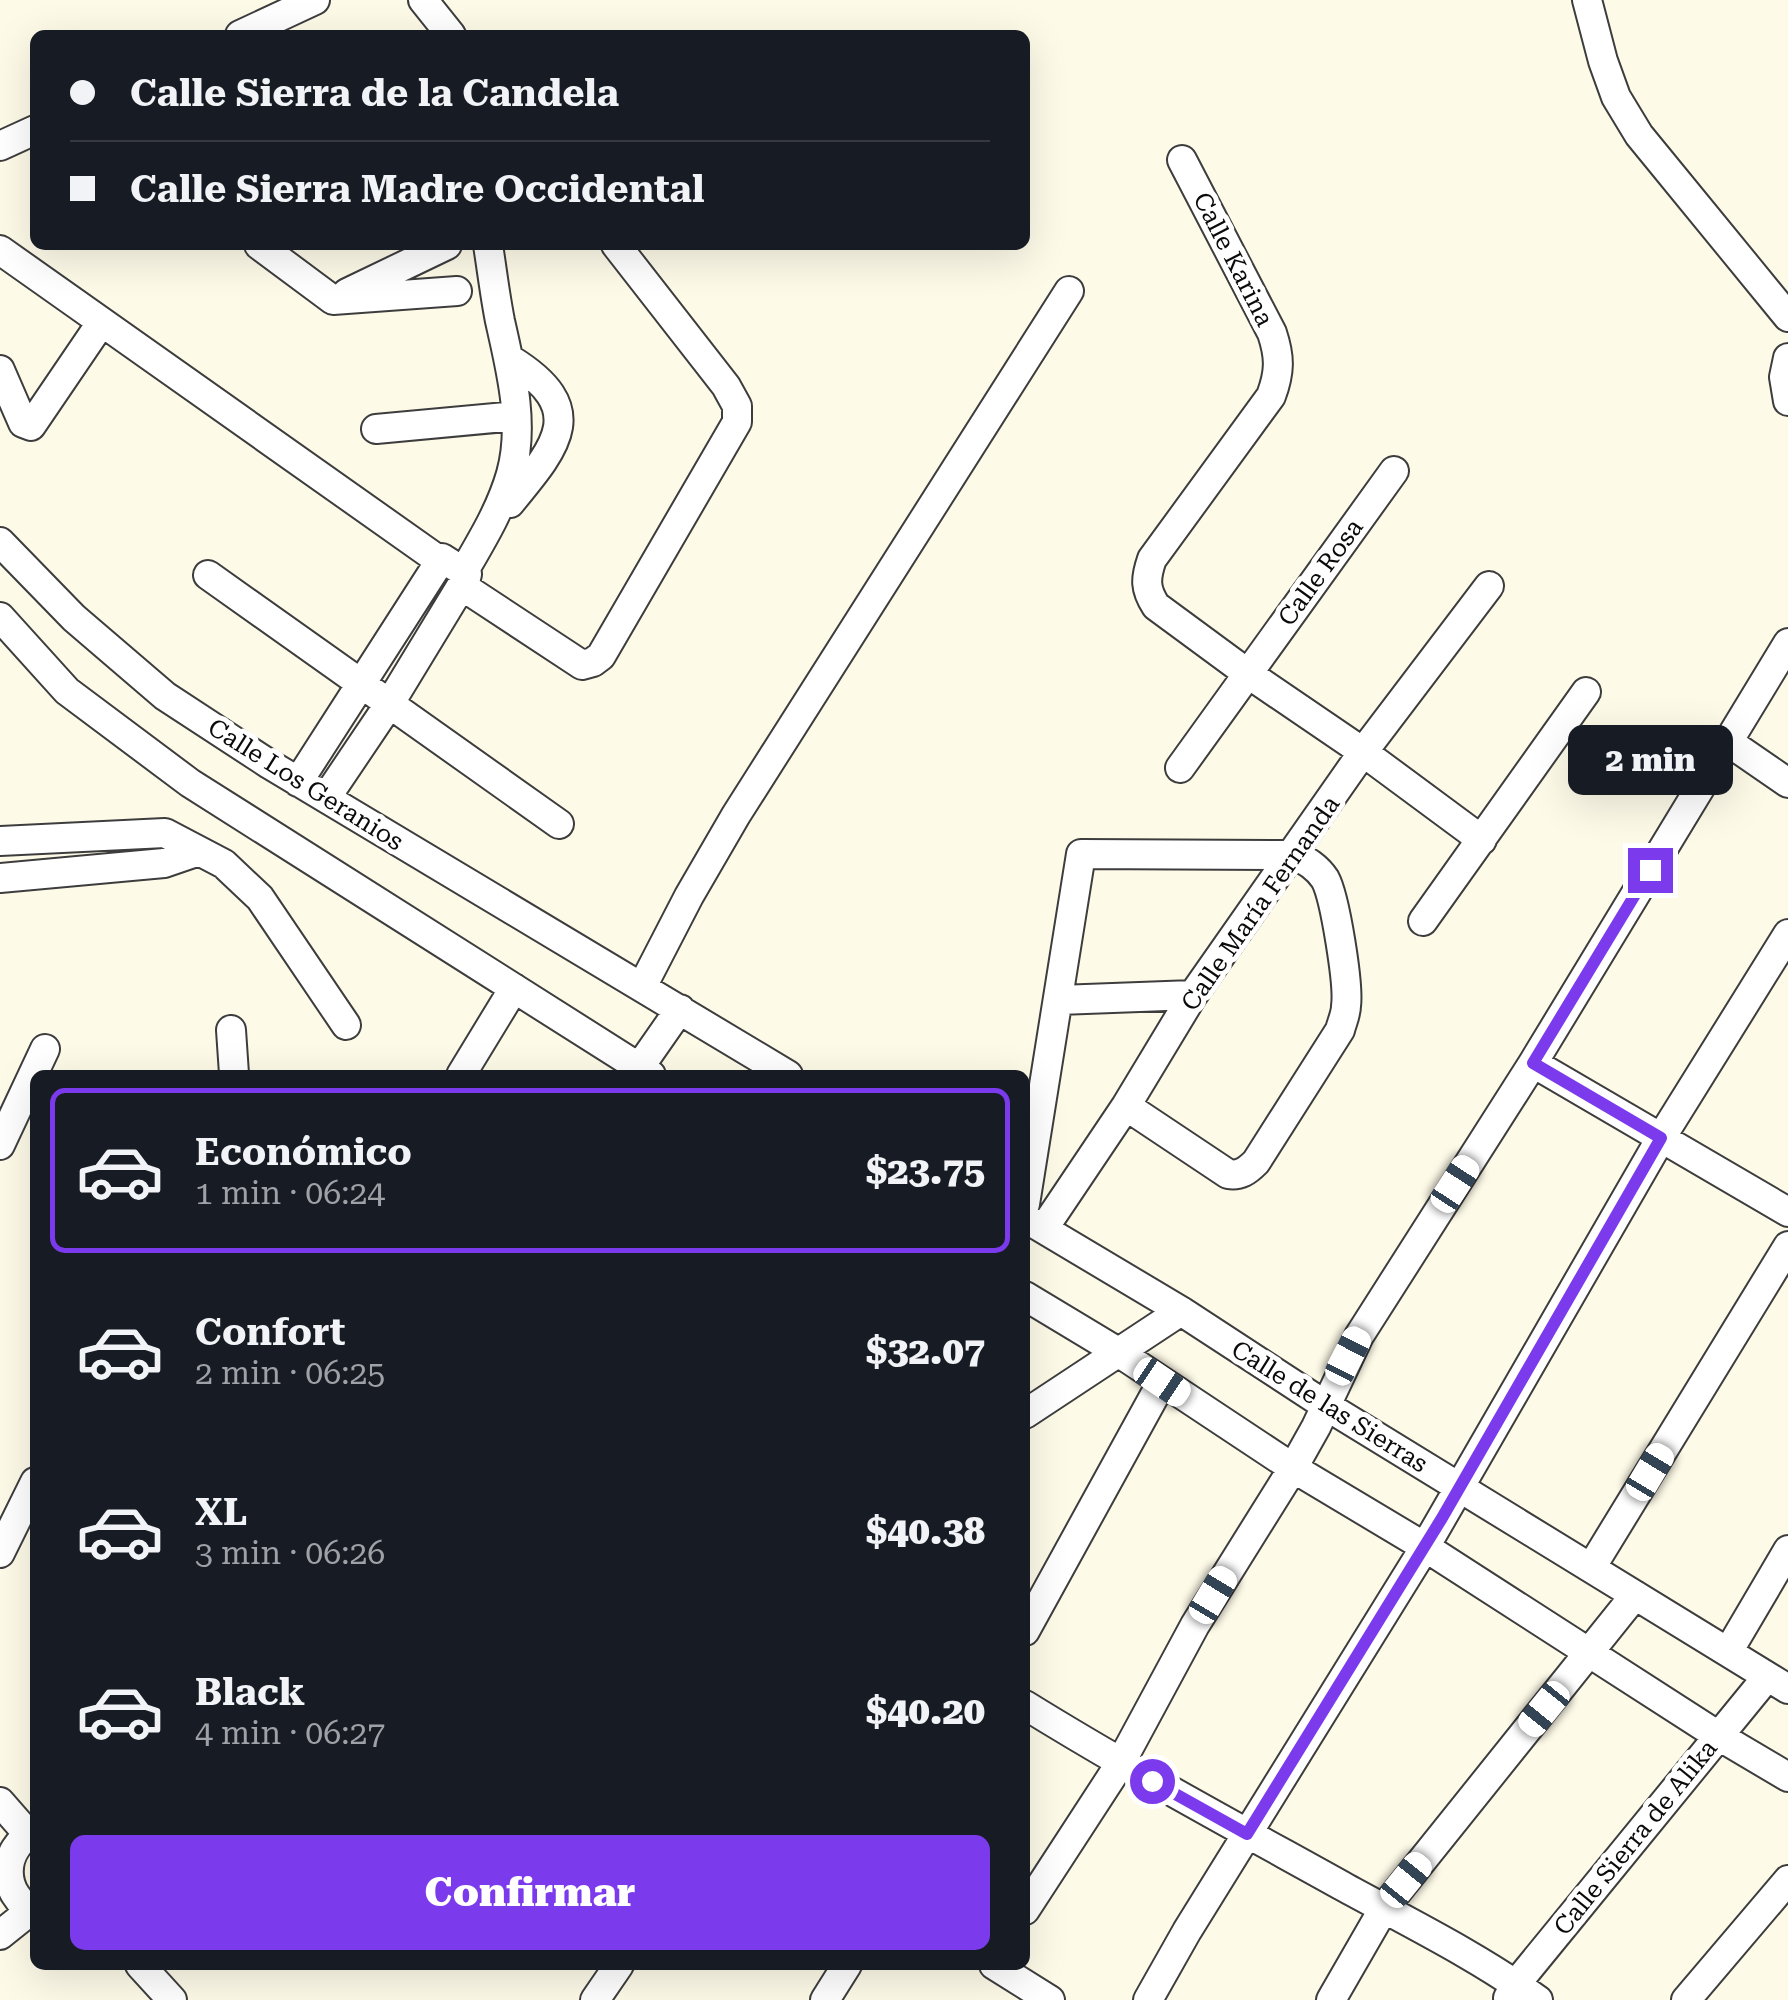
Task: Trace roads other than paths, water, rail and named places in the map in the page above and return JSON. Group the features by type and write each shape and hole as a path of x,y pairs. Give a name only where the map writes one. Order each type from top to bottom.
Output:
{"street":[{"path":"251,30 315,0"},
{"path":"422,0 446,30"},
{"path":"1587,0 1616,97 1639,134 1788,318"},
{"path":"0,146 30,132"},
{"name":"Calle Karina","path":"1182,160 1272,332 1280,355 1279,375 1272,396 1152,560 1146,576 1147,591 1156,606 1246,674"},
{"path":"0,250 582,666 601,656 738,422 737,406 726,386 620,250"},
{"path":"266,250 332,300 456,291"},
{"path":"332,300 437,250"},
{"path":"488,530 512,472 516,416 511,360 489,250"},
{"path":"780,1070 642,986 736,816 1069,291"},
{"path":"0,370 23,423 31,426 101,323"},
{"path":"1788,358 1784,377 1788,400"},
{"path":"298,782 363,684 549,450 560,427 558,409 532,373 511,360"},
{"path":"376,429 516,416"},
{"name":"Calle Rosa","path":"1180,768 1394,471"},
{"name":"Calle Los Geranios","path":"0,542 74,618 164,696 298,782 642,986"},
{"path":"326,798 390,703 455,573"},
{"path":"208,576 559,824"},
{"name":"Calle María Fernanda","path":"1034,1223 1126,1106 1194,996 1364,752 1488,586"},
{"path":"0,616 67,691 190,783 637,1070"},
{"path":"1030,1902 1120,1764 1195,1625 1293,1468 1358,1336 1533,1063 1788,643"},
{"path":"1246,674 1364,752 1482,840"},
{"path":"1424,921 1586,692"},
{"path":"1728,741 1788,782"},
{"path":"0,841 165,833 200,851 224,864 260,898 346,1025"},
{"path":"0,878 164,863 200,851"},
{"path":"1030,1174 1059,1000 1071,854 1294,855 1311,863 1332,894 1346,1007 1340,1030 1247,1171 1244,1185 1126,1106"},
{"path":"1148,2000 1459,1488 1661,1138 1788,934"},
{"path":"464,1070 514,988"},
{"path":"1059,1000 1194,996"},
{"path":"643,1070 680,1010"},
{"path":"232,1030 233,1070"},
{"path":"35,1070 45,1049"},
{"path":"1533,1063 1788,1212"},
{"path":"0,1145 30,1081"},
{"name":"Calle de las Sierras","path":"1034,1223 1181,1310 1326,1405 1778,1683"},
{"path":"1591,1568 1788,1246"},
{"path":"1030,1299 1293,1468 1424,1546 1717,1736 1788,1776"},
{"path":"1030,1411 1181,1310"},
{"path":"1030,1622 1162,1382"},
{"path":"0,1553 30,1492"},
{"path":"1728,1652 1788,1550"},
{"path":"1331,2000 1384,1908 1635,1595"},
{"name":"Calle Sierra de Alika","path":"1520,1995 1717,1736 1778,1683"},
{"path":"1030,1709 1120,1764 1384,1908 1520,1995"},
{"path":"0,1802 19,1840 5,1891 30,1910"},
{"path":"1686,2000 1788,1880"},
{"path":"0,1935 30,1913"},
{"path":"145,1970 172,2000"},
{"path":"595,2000 615,1970"},
{"path":"825,2000 845,1970"},
{"path":"1002,1970 1050,2000"}]}
